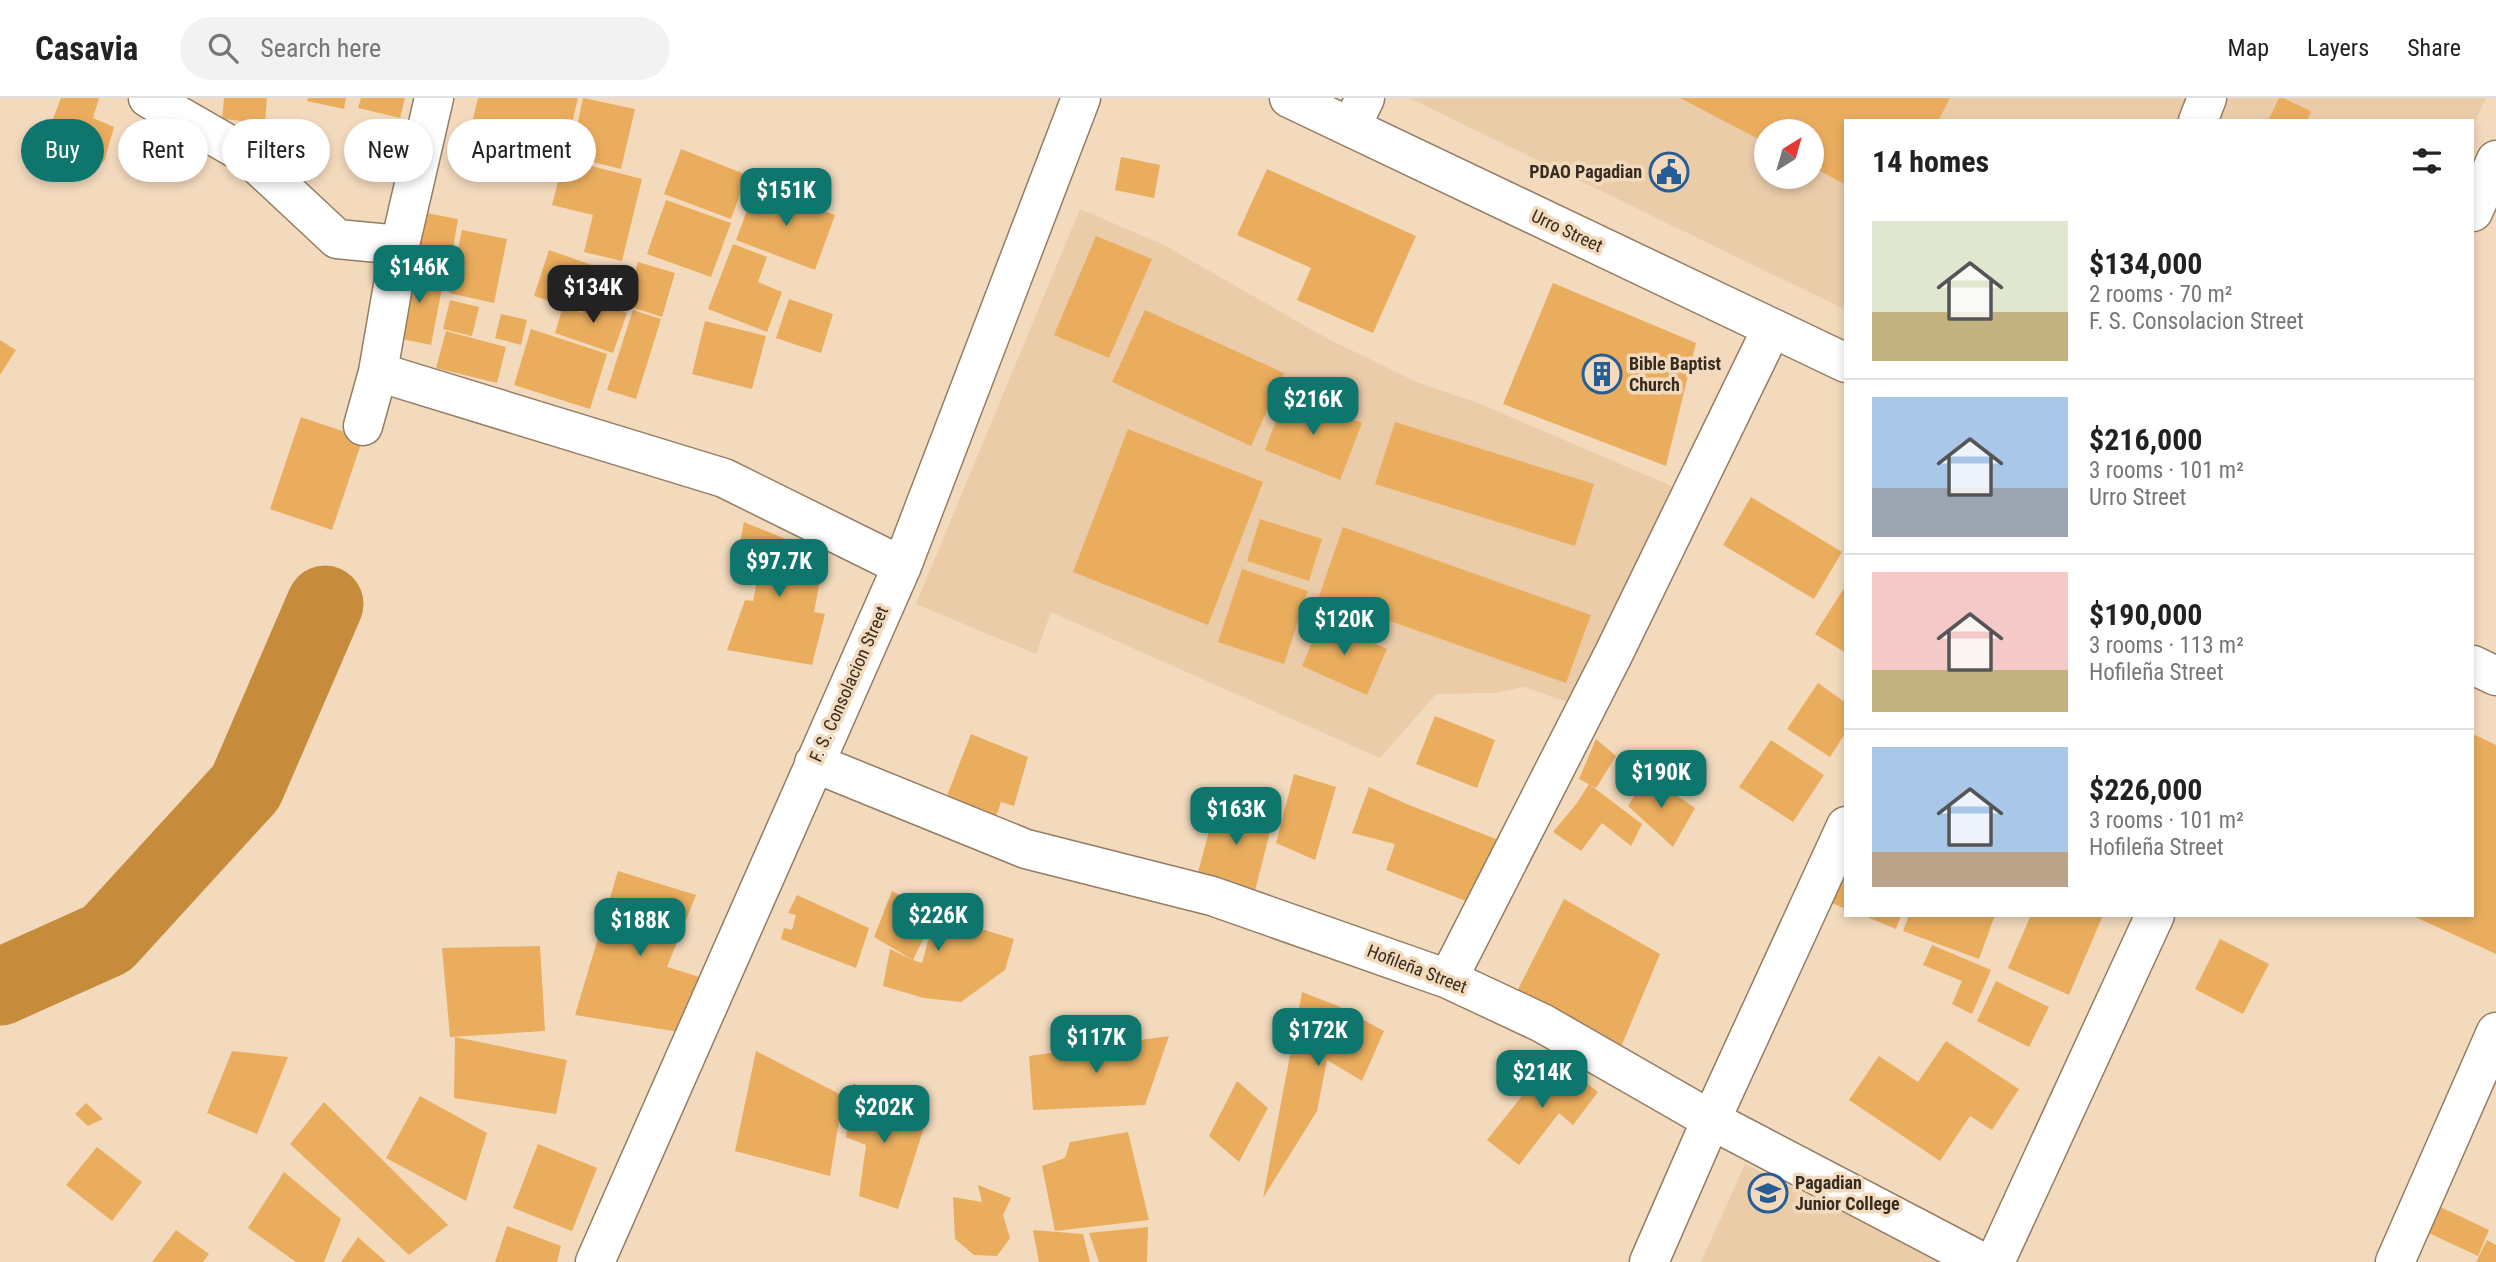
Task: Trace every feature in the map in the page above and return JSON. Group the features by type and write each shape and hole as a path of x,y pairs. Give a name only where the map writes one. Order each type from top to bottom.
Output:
{"street":[{"path":"148,98 247,155 337,239 400,245"},
{"path":"363,426 378,372 400,245 434,98"},
{"name":"F. S. Consolacion Street","path":"596,1262 902,566 1081,98"},
{"name":"Urro Street","path":"1289,98 1358,113 1772,328 1844,362"},
{"path":"2199,119 2207,98"},
{"path":"2474,210 2496,160"},
{"path":"1448,979 1614,653 1772,328"},
{"path":"378,372 724,478 902,566"},
{"path":"2474,665 2496,676"},
{"name":"Hofileña Street","path":"814,762 1026,849 1212,896 1448,979 1542,1023 1711,1120 1983,1262"},
{"path":"1649,1262 1844,830"},
{"path":"1995,1262 2154,917"},
{"path":"2395,1262 2496,1032"}],"shaded area":[{"path":"1409,98 2486,98 2474,124 2474,119 1844,119 1844,309"},
{"path":"1080,209 1164,245 1330,340 1419,383 1478,403 1679,489 1582,707 1524,687 1494,693 1436,694 1380,758 1051,612 1036,654 916,604"},
{"name":"Pagadian Junior College","path":"1745,1164 1943,1262 1701,1262"}],"building":[{"path":"61,98 99,98 93,118 95,119 53,119"},
{"path":"224,98 267,98 265,119 222,119"},
{"path":"308,98 346,98 344,109 307,101"},
{"path":"361,98 405,98 400,118 358,108"},
{"path":"478,98 578,98 573,119 473,119"},
{"path":"583,98 635,109 621,169 596,163 596,119 579,119"},
{"path":"1680,98 1950,98 1939,119 1844,119 1844,184 1824,173 1824,119 1754,119 1754,137"},
{"path":"2279,98 2311,111 2308,119 2269,119"},
{"path":"104,123 114,127 104,162"},
{"path":"681,149 747,175 731,219 664,194"},
{"path":"1121,157 1160,165 1154,198 1115,190"},
{"path":"596,167 642,179 622,261 584,252 593,215 552,205 558,182 596,182"},
{"path":"1267,169 1416,236 1373,333 1297,300 1311,268 1237,235"},
{"path":"756,186 835,215 815,270 736,240"},
{"path":"666,200 731,223 711,277 647,254"},
{"path":"416,211 458,219 450,267 408,259"},
{"path":"462,230 507,239 494,303 449,293"},
{"path":"1096,236 1152,259 1109,358 1054,335"},
{"path":"733,244 767,257 758,282 782,292 767,332 708,309"},
{"path":"549,250 592,265 581,299 566,295 562,305 534,296"},
{"path":"638,262 675,273 662,317 625,305"},
{"path":"407,265 445,273 431,345 393,337"},
{"name":"Bible Baptist Church","path":"1553,283 1696,343 1666,466 1503,404"},
{"path":"587,299 627,313 613,353 555,333 563,306 582,313"},
{"path":"789,299 833,314 821,353 776,338"},
{"path":"450,300 479,307 472,336 443,329"},
{"path":"633,310 661,319 636,399 607,390"},
{"path":"1145,310 1284,373 1251,446 1112,382"},
{"path":"501,314 527,320 521,345 495,338"},
{"path":"705,321 766,336 752,389 692,374"},
{"path":"531,329 607,354 590,409 514,385"},
{"path":"446,331 506,347 497,383 436,368"},
{"path":"0,340 16,350 0,375"},
{"path":"1286,394 1362,423 1340,480 1265,450"},
{"path":"301,417 363,438 332,530 270,509"},
{"path":"1395,422 1594,484 1575,546 1375,484"},
{"path":"1128,429 1263,482 1208,625 1073,572"},
{"path":"1751,497 1842,552 1814,599 1723,545"},
{"path":"1260,519 1322,539 1309,581 1247,561"},
{"path":"744,522 825,555 814,612 825,614 812,665 727,650 745,600 753,601 760,567 735,566"},
{"path":"1343,527 1591,615 1566,683 1319,596"},
{"path":"1242,569 1308,591 1284,664 1218,642"},
{"path":"1844,588 1844,652 1815,634"},
{"path":"1322,619 1387,649 1367,695 1302,666"},
{"path":"1818,683 1844,702 1844,735 1830,757 1787,729"},
{"path":"1435,716 1495,740 1477,788 1416,764"},
{"path":"971,734 1028,757 1014,806 1001,802 991,831 943,806"},
{"path":"2474,734 2496,745 2496,954 2415,917 2474,917"},
{"path":"1596,739 1616,756 1596,788 1579,779"},
{"path":"1771,740 1824,775 1793,822 1739,787"},
{"path":"1294,774 1336,787 1315,860 1276,843"},
{"path":"1647,775 1695,808 1673,847 1628,806"},
{"path":"1589,784 1642,824 1631,846 1602,823 1581,851 1553,832"},
{"path":"1369,787 1501,841 1471,903 1386,870 1395,844 1352,833"},
{"path":"1220,791 1276,808 1252,903 1195,883"},
{"path":"1844,867 1844,908 1827,901"},
{"path":"618,871 696,895 667,967 703,978 679,1032 575,1015"},
{"path":"892,891 935,915 913,960 874,937"},
{"path":"797,895 869,928 856,968 781,939 784,928 792,930 796,915 788,913"},
{"path":"1564,899 1660,954 1618,1054 1513,999"},
{"path":"935,915 1014,939 1005,970 961,1002 924,998 883,986 890,949 922,963"},
{"path":"1867,917 1900,917 1896,929"},
{"path":"1908,917 1994,917 1979,959 1903,931"},
{"path":"2030,917 2102,917 2069,995 2008,968"},
{"path":"2220,939 2269,964 2243,1014 2195,989"},
{"path":"1932,945 1991,970 1972,1014 1952,1004 1962,981 1923,965"},
{"path":"540,946 545,1031 450,1037 442,948"},
{"path":"1996,981 2049,1007 2029,1047 1977,1021"},
{"path":"1302,992 1338,1006 1384,1031 1362,1081 1327,1060 1317,1111 1263,1198"},
{"path":"1169,1036 1145,1105 1033,1110 1029,1056"},
{"path":"455,1037 567,1060 556,1114 454,1098"},
{"path":"1946,1041 2019,1089 1992,1130 1970,1116 1940,1161 1849,1100 1879,1056 1918,1082"},
{"path":"232,1051 288,1057 257,1134 207,1113"},
{"path":"756,1051 843,1096 830,1176 735,1151"},
{"path":"1553,1057 1598,1092 1573,1125 1559,1113 1519,1165 1487,1140"},
{"path":"1237,1081 1268,1108 1239,1162 1209,1136"},
{"path":"853,1083 926,1121 898,1209 859,1196 866,1145 846,1137"},
{"path":"420,1096 487,1133 466,1201 386,1158"},
{"path":"324,1102 448,1225 409,1255 290,1144"},
{"path":"86,1103 103,1119 88,1126 75,1114"},
{"path":"1128,1132 1149,1220 1055,1231 1042,1166 1065,1158 1070,1142"},
{"path":"538,1144 597,1168 572,1231 513,1208"},
{"path":"97,1147 142,1182 112,1221 66,1185"},
{"path":"284,1172 341,1219 324,1262 296,1262 248,1228"},
{"path":"978,1185 1011,1198 1003,1215 1010,1238 997,1256 974,1255 955,1239 953,1197 982,1202"},
{"path":"2432,1203 2489,1230 2478,1256 2420,1229"},
{"path":"507,1226 561,1246 557,1262 495,1262"},
{"path":"1148,1227 1147,1262 1099,1262 1089,1233"},
{"path":"176,1230 209,1254 203,1262 152,1262"},
{"path":"1033,1230 1083,1234 1090,1262 1039,1262"},
{"path":"358,1237 386,1262 341,1262"},
{"path":"2487,1240 2496,1245 2496,1262 2476,1262"}],"waterway":[{"path":"0,987 107,939 246,787 325,604"}],"place":[{"name":"PDAO Pagadian","path":"1669,172"},
{"name":"Bible Baptist Church","path":"1602,374"},
{"name":"Pagadian Junior College","path":"1768,1193"}]}
